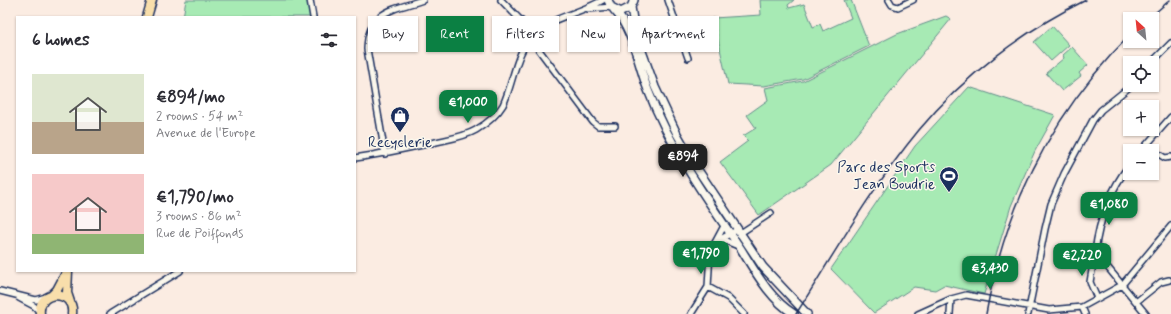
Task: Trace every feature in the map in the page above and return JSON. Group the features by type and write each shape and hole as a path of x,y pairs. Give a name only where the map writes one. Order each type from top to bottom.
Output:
{"main road":[{"path":"147,16 152,0"},
{"path":"608,0 613,9 624,22 648,91 667,131 701,191 773,297 794,314"},
{"path":"613,9 625,11 633,2"},
{"path":"633,2 635,32 655,87 677,134 738,232 770,276 807,314"},
{"path":"40,313 41,304 57,290 67,272"},
{"path":"68,272 67,293 71,308"},
{"path":"49,296 61,295 71,308"}],"street":[{"path":"310,0 313,16"},
{"path":"385,154 367,49 367,35 373,23 385,13 423,0"},
{"path":"501,0 517,16"},
{"path":"559,19 587,9 603,0"},
{"path":"668,0 688,58"},
{"path":"889,0 895,6 913,0"},
{"path":"587,9 613,9"},
{"path":"1158,56 1171,43"},
{"path":"356,158 385,154 459,137 476,130 485,124 502,106 521,52"},
{"path":"540,52 592,122 598,126 615,126"},
{"path":"1028,314 1046,222 1051,204 1064,174 1096,116 1124,92"},
{"path":"1147,144 1171,117"},
{"path":"1159,154 1165,158 1171,157"},
{"path":"1097,298 1090,282 1097,235 1109,198 1123,175"},
{"path":"715,243 731,236 771,213"},
{"path":"691,314 708,287 710,252 724,226"},
{"path":"918,314 962,295 971,295 1049,310 1082,307 1122,285 1171,226"},
{"path":"715,243 726,241 738,246"},
{"path":"1095,252 1146,314"},
{"path":"110,314 178,272"},
{"path":"1136,302 1161,282 1169,280"},
{"path":"708,287 728,298 744,314"},
{"path":"0,291 36,300 49,296"},
{"path":"15,295 31,304 40,313"},
{"path":"950,314 951,299"},
{"path":"1082,307 1085,314"},
{"path":"71,308 78,314"}],"green space":[{"path":"186,0 307,0 311,16 183,16"},
{"path":"760,0 794,0 788,5 789,8 804,4 813,27 820,24 823,31 851,18 844,0 851,0 869,46 803,79 764,86 728,84 719,44 719,18 761,15"},
{"path":"946,16 951,19 831,165 759,215 720,162 748,141 743,136 756,128 747,115 768,100 765,88 803,81 897,34"},
{"path":"1052,26 1069,45 1051,61 1034,42"},
{"path":"1072,47 1088,65 1079,73 1081,76 1062,91 1046,73 1064,58 1063,55"},
{"name":"Parc des Sports Jean Boudrie","path":"969,87 1055,115 1035,151 1011,206 984,294 944,285 935,290 914,287 874,313 831,269 915,146"}],"railway":[{"path":"796,314 854,220 885,174 919,130 937,110 955,91 996,56 1040,26 1086,0"},
{"path":"1156,12 1170,0"},
{"path":"986,314 994,274 1006,236 1036,163 1078,96 1102,65 1123,42"}],"place":[{"name":"Recyclerie","path":"400,133"},
{"name":"Parc des Sports Jean Boudrie","path":"949,193"}]}
